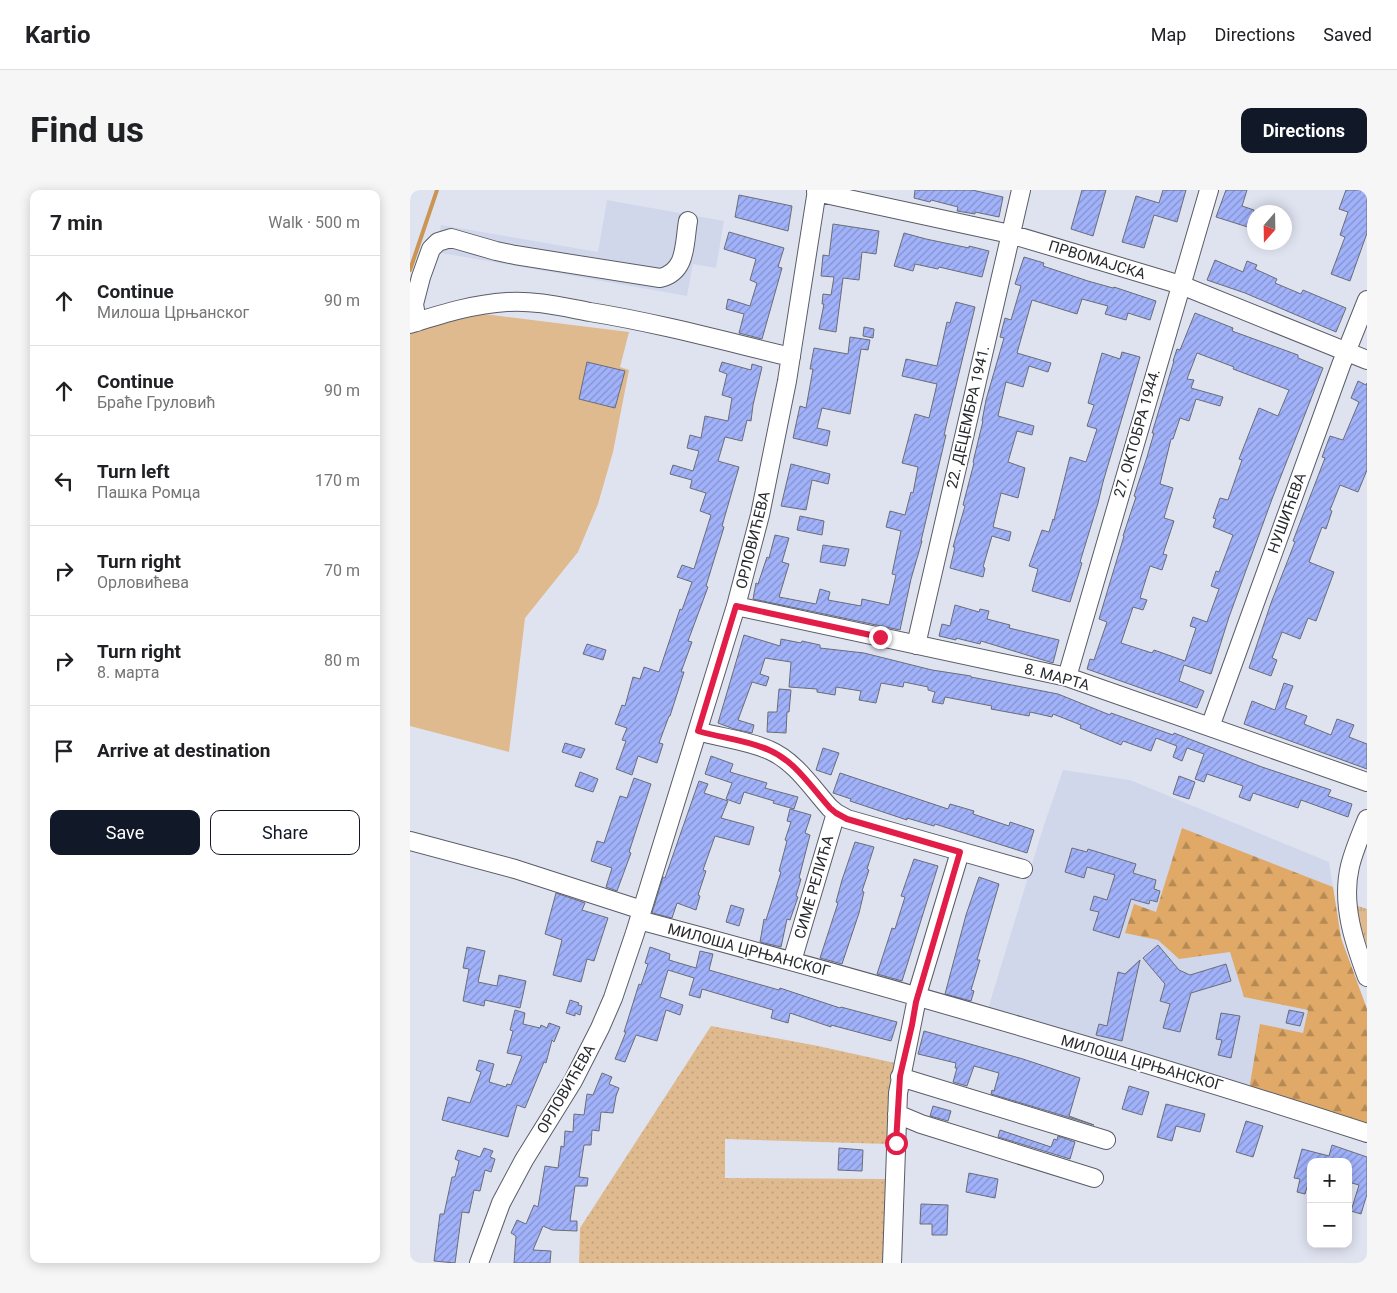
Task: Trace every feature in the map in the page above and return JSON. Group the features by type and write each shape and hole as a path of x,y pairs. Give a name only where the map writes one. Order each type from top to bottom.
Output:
{"street":[{"name":"22. ДЕЦЕМБРА 1941.","path":"916,645 1021,190"},
{"name":"27. ОКТОБРА 1944.","path":"1067,677 1209,190"},
{"name":"ПРВОМАЈСКА","path":"816,191 1010,234 1181,285 1367,360"},
{"name":"ОРЛОВИЋЕВА","path":"479,1263 501,1203 524,1160 573,1081 613,998 698,731 736,606 767,482 791,357 816,191"},
{"path":"688,221 682,260 677,270 669,276 660,278 515,255 451,238 438,242 431,249 421,277 414,304 414,323 481,305 509,302 544,304 630,319 791,357"},
{"name":"НУШИЋЕВА","path":"1210,727 1367,300"},
{"name":"8. МАРТА","path":"736,606 1067,677 1367,782"},
{"path":"698,731 716,737 759,746 778,754 793,765 836,813 847,819 1023,869"},
{"name":"СИМЕ РЕЛИЋА","path":"792,961 836,813"},
{"path":"1367,819 1350,865 1348,888 1350,921 1367,977"},
{"path":"410,841 514,869 640,915"},
{"path":"892,1263 900,1076 917,996 960,852"},
{"name":"МИЛОША ЦРЊАНСКОГ","path":"640,915 1248,1094 1367,1133"},
{"path":"900,1076 1106,1140"},
{"path":"897,1114 921,1124 1094,1178"}],"shaded area":[{"path":"607,200 724,221 716,268 693,264 687,296 436,252 441,225 598,252"},
{"path":"1063,770 1130,780 1329,862 1341,938 1367,1009 1367,1127 988,1009 1043,828"}],"green space":[{"path":"483,314 629,332 620,367 629,370 613,452 598,504 578,552 525,618 509,752 410,726 410,334 449,320"},
{"path":"1182,828 1333,887 1341,938 1367,1009 1367,1127 1249,1090 1260,1024 1303,1033 1308,1010 1244,997 1230,952 1179,959 1158,940 1125,933 1134,904 1156,912"},
{"path":"1355,905 1367,909 1367,945 1357,918"},
{"path":"711,1026 895,1063 889,1144 725,1139 725,1178 885,1179 889,1263 579,1263 580,1228"}],"building":[{"path":"915,190 972,190 1003,197 999,217 975,212 975,214 957,211 958,207 914,198"},
{"path":"1082,190 1106,190 1093,236 1071,229"},
{"path":"1163,190 1186,190 1177,222 1154,215 1144,248 1122,242 1136,196 1159,203"},
{"path":"1226,190 1247,190 1242,206 1247,208 1247,227 1216,217"},
{"path":"1346,190 1367,190 1367,233 1350,281 1331,274 1345,237 1340,235 1348,212 1339,209"},
{"path":"739,195 792,206 788,231 735,217"},
{"path":"833,224 879,231 876,254 862,252 859,280 843,278 836,332 819,329 824,304 822,304 823,294 831,295 834,277 821,276 823,255 829,256"},
{"path":"729,232 784,248 778,267 782,268 762,339 739,333 744,314 726,309 728,299 750,306 757,283 750,280 756,259 724,249"},
{"path":"904,233 989,251 982,277 939,267 938,269 915,264 913,271 894,266"},
{"path":"1024,257 1044,263 1043,266 1088,281 1114,287 1156,301 1150,320 1128,313 1126,320 1105,314 1108,306 1082,299 1077,314 1032,300 1017,353 1051,363 1048,372 1029,366 1023,387 1006,382 998,416 1034,426 1032,435 1017,431 1008,462 1025,468 1018,498 1001,493 993,527 1011,532 1009,541 992,536 983,567 985,568 983,577 950,568 955,547 953,547 965,506 963,505 974,463 986,400 1004,338 1000,337 1005,318 1011,320 1021,286 1015,284"},
{"path":"1215,260 1243,272 1247,261 1257,265 1255,269 1277,279 1275,283 1301,294 1303,290 1346,308 1336,332 1245,293 1207,280"},
{"path":"956,302 975,307 900,630 753,599 756,583 758,584 767,557 769,558 775,535 789,538 782,562 789,564 779,597 816,604 820,589 830,592 828,600 861,606 862,599 889,605 896,575 892,574 901,531 886,527 890,511 905,515 911,492 913,493 918,467 902,463 915,414 929,418 937,384 902,376 906,359 937,366 947,322 950,323"},
{"path":"1195,313 1233,328 1232,331 1298,355 1298,358 1323,368 1272,499 1229,617 1211,674 1184,665 1179,681 1204,691 1197,708 1087,669 1090,659 1094,660 1107,622 1099,619 1136,497 1134,496 1154,433 1152,433 1173,361 1177,349 1180,350","holes":["1197,353 1234,367 1233,369 1289,390 1278,416 1259,408 1239,459 1242,460 1228,500 1220,498 1213,518 1216,519 1213,527 1233,535 1219,572 1216,571 1211,586 1219,589 1207,622 1193,617 1190,626 1196,628 1185,661 1154,650 1152,653 1121,643 1133,607 1143,610 1147,600 1140,598 1150,566 1162,570 1167,555 1163,554 1174,521 1164,518 1173,488 1160,484 1171,439 1173,439 1180,418 1189,421 1196,399 1220,406 1223,397 1191,388 1194,380 1187,379"]},
{"path":"864,327 874,329 873,338 863,336"},
{"path":"850,337 870,340 868,350 861,349 850,414 822,408 817,428 830,431 827,446 793,438 800,406 806,408 813,369 810,369 814,348 848,354"},
{"path":"1122,352 1140,357 1070,602 1032,591 1038,569 1029,566 1042,530 1049,532 1054,520 1070,457 1086,462 1097,429 1087,426 1094,405 1088,403 1102,353 1120,359"},
{"path":"587,362 625,371 615,408 579,399"},
{"path":"722,362 751,370 752,364 762,367 751,421 747,420 742,441 725,437 718,461 739,467 722,526 724,527 706,586 708,587 688,641 692,642 681,672 684,672 659,743 663,744 657,763 638,756 632,775 616,769 626,741 622,740 627,728 615,724 622,705 625,706 633,677 640,679 644,667 659,672 680,609 682,610 692,582 677,577 682,565 694,569 711,515 700,511 706,493 690,488 692,480 670,474 673,465 693,471 699,451 687,448 690,435 701,438 705,416 728,421 732,398 722,395 727,374 719,371"},
{"path":"1358,381 1366,385 1367,383 1367,470 1358,492 1340,485 1330,510 1332,511 1326,529 1322,527 1309,562 1334,572 1316,621 1308,618 1300,639 1282,632 1272,658 1277,660 1271,676 1249,668 1271,603 1295,542 1293,541 1325,458 1322,457 1330,436 1343,440 1359,402 1351,398"},
{"path":"791,464 830,474 828,484 812,480 806,510 781,506"},
{"path":"800,516 824,521 822,535 797,530"},
{"path":"823,545 849,549 845,566 820,562"},
{"path":"955,605 979,612 980,609 989,611 987,619 1010,625 1009,628 1059,640 1053,663 981,641 980,644 939,636 942,624 950,626"},
{"path":"744,635 780,646 781,639 801,643 802,641 820,645 820,648 864,653 932,670 1058,694 1110,715 1111,713 1173,735 1174,733 1262,767 1331,790 1328,796 1352,804 1348,817 1301,800 1298,808 1253,793 1250,801 1239,797 1243,786 1207,774 1204,782 1195,779 1204,754 1187,748 1182,761 1173,757 1177,746 1156,738 1151,751 1123,741 1121,745 1080,728 1081,725 1053,714 1052,717 1030,712 1029,716 991,709 992,706 945,697 943,704 932,702 935,692 928,690 928,687 904,682 903,687 881,683 876,703 859,700 861,691 836,687 835,695 817,692 817,689 789,687 791,662 765,658 760,674 769,677 766,686 752,682 738,720 754,725 752,733 734,729 718,723"},
{"path":"587,644 606,650 603,660 583,654"},
{"path":"1284,683 1293,686 1285,708 1307,716 1304,724 1331,735 1337,719 1354,725 1349,737 1367,744 1367,769 1244,724 1252,701 1275,710"},
{"path":"779,689 791,690 786,733 767,732 768,712 777,712"},
{"path":"565,743 585,749 581,758 562,752"},
{"path":"823,748 839,753 831,775 816,770"},
{"path":"711,756 733,764 730,772 767,783 765,788 798,797 794,809 744,792 740,804 726,799 732,783 705,774"},
{"path":"580,772 598,779 593,792 575,786"},
{"path":"840,773 948,809 950,804 974,811 973,814 1009,826 1010,822 1034,830 1027,853 935,824 934,826 907,818 907,820 850,801 851,799 833,793"},
{"path":"1179,776 1195,782 1189,799 1173,794"},
{"path":"634,778 651,784 629,852 631,853 617,891 606,887 612,868 591,861 597,841 604,843 620,796 627,798"},
{"path":"699,781 708,784 704,793 728,801 721,818 754,827 749,845 715,836 703,870 706,871 698,895 700,896 696,910 677,903 672,918 652,913 663,877 665,878"},
{"path":"790,809 811,815 805,833 810,835 799,878 801,879 796,896 798,897 790,920 787,919 781,947 760,942 764,919 766,920 781,872 779,871 787,841 785,840 791,822 787,821"},
{"path":"855,842 874,847 862,891 864,892 859,913 842,964 820,958"},
{"path":"1072,848 1087,852 1088,849 1136,864 1133,873 1156,880 1154,889 1160,891 1157,902 1150,900 1149,904 1131,899 1119,938 1093,930 1099,912 1090,910 1094,896 1107,900 1115,875 1087,867 1084,878 1065,872"},
{"path":"914,859 938,866 902,981 877,974 892,928 895,929 905,897 901,896"},
{"path":"979,877 999,884 977,960 980,960 971,990 974,991 971,1001 945,994 966,915"},
{"path":"556,893 585,903 582,910 608,918 594,961 587,959 581,982 553,975 562,940 545,934"},
{"path":"731,905 744,909 739,926 726,922"},
{"path":"1158,945 1179,970 1190,975 1226,964 1231,981 1191,993 1180,1032 1163,1028 1170,1004 1160,1001 1165,984 1143,958"},
{"path":"467,947 485,951 478,982 497,986 499,975 526,981 520,1008 485,1000 484,1006 463,1001 469,969 463,968"},
{"path":"650,947 670,954 669,960 696,968 700,951 713,954 709,970 779,990 780,988 840,1008 897,1022 891,1041 831,1025 831,1027 790,1013 788,1023 771,1018 773,1010 702,989 700,998 689,995 694,978 668,970 660,997 683,1005 680,1015 666,1010 657,1041 636,1035 625,1062 615,1059 626,1032 624,1032 639,984 641,985 648,964 645,963"},
{"path":"1140,960 1122,1041 1096,1035 1099,1024 1107,1026 1118,972 1125,974"},
{"path":"570,1000 582,1006 580,1015 575,1013 575,1016 566,1013"},
{"path":"515,1010 525,1013 523,1024 540,1028 541,1025 547,1028 549,1023 560,1027 554,1042 552,1040 546,1063 544,1062 525,1108 517,1105 508,1137 442,1120 448,1097 470,1103 481,1072 476,1070 479,1060 494,1064 489,1082 506,1087 507,1084 511,1085 522,1056 507,1053 513,1031 510,1030"},
{"path":"1289,1010 1304,1013 1300,1026 1286,1023"},
{"path":"1221,1013 1240,1016 1231,1058 1218,1055 1222,1040 1216,1039"},
{"path":"924,1031 1023,1059 1080,1078 1069,1116 1094,1125 991,1094 992,1090 994,1091 999,1073 974,1066 967,1086 953,1082 957,1068 955,1068 956,1063 918,1054"},
{"path":"602,1073 612,1077 609,1084 619,1088 613,1113 601,1112 599,1131 592,1130 591,1145 584,1145 579,1177 588,1178 587,1186 575,1186 570,1221 577,1221 577,1231 552,1230 543,1226 533,1250 551,1251 550,1263 514,1263 516,1236 511,1233 517,1220 526,1224 534,1205 538,1207 545,1166 558,1168 561,1146 564,1147 565,1131 573,1132 574,1114 584,1115 587,1094 593,1095"},
{"path":"1129,1086 1149,1092 1142,1115 1122,1109"},
{"path":"1166,1104 1205,1114 1200,1132 1176,1126 1172,1141 1157,1137"},
{"path":"933,1106 951,1111 948,1121 930,1116"},
{"path":"1246,1121 1263,1126 1253,1157 1236,1152"},
{"path":"1000,1130 1051,1147 1054,1139 1057,1140 1058,1136 1075,1142 1070,1159 998,1137"},
{"path":"1332,1145 1367,1157 1367,1194 1361,1214 1352,1211 1359,1185 1352,1183 1352,1158 1307,1158 1307,1187 1305,1194 1297,1192 1300,1179 1294,1178 1302,1149 1329,1156"},
{"path":"484,1148 493,1151 490,1157 495,1159 491,1172 485,1170 480,1191 474,1190 469,1213 462,1212 455,1263 434,1261 440,1214 444,1214 452,1177 455,1177 459,1161 455,1159 458,1150 480,1157"},
{"path":"839,1148 863,1150 862,1171 838,1170"},
{"path":"969,1173 998,1179 995,1198 966,1192"},
{"path":"921,1204 948,1205 947,1235 932,1235 932,1224 920,1224"}],"waterway":[{"path":"410,270 437,190"}],"route":[{"path":"880,637 736,606 698,731 716,737 759,746 778,754 793,765 830,808 847,819 960,852 919,988 900,1076 896,1143"}]}
